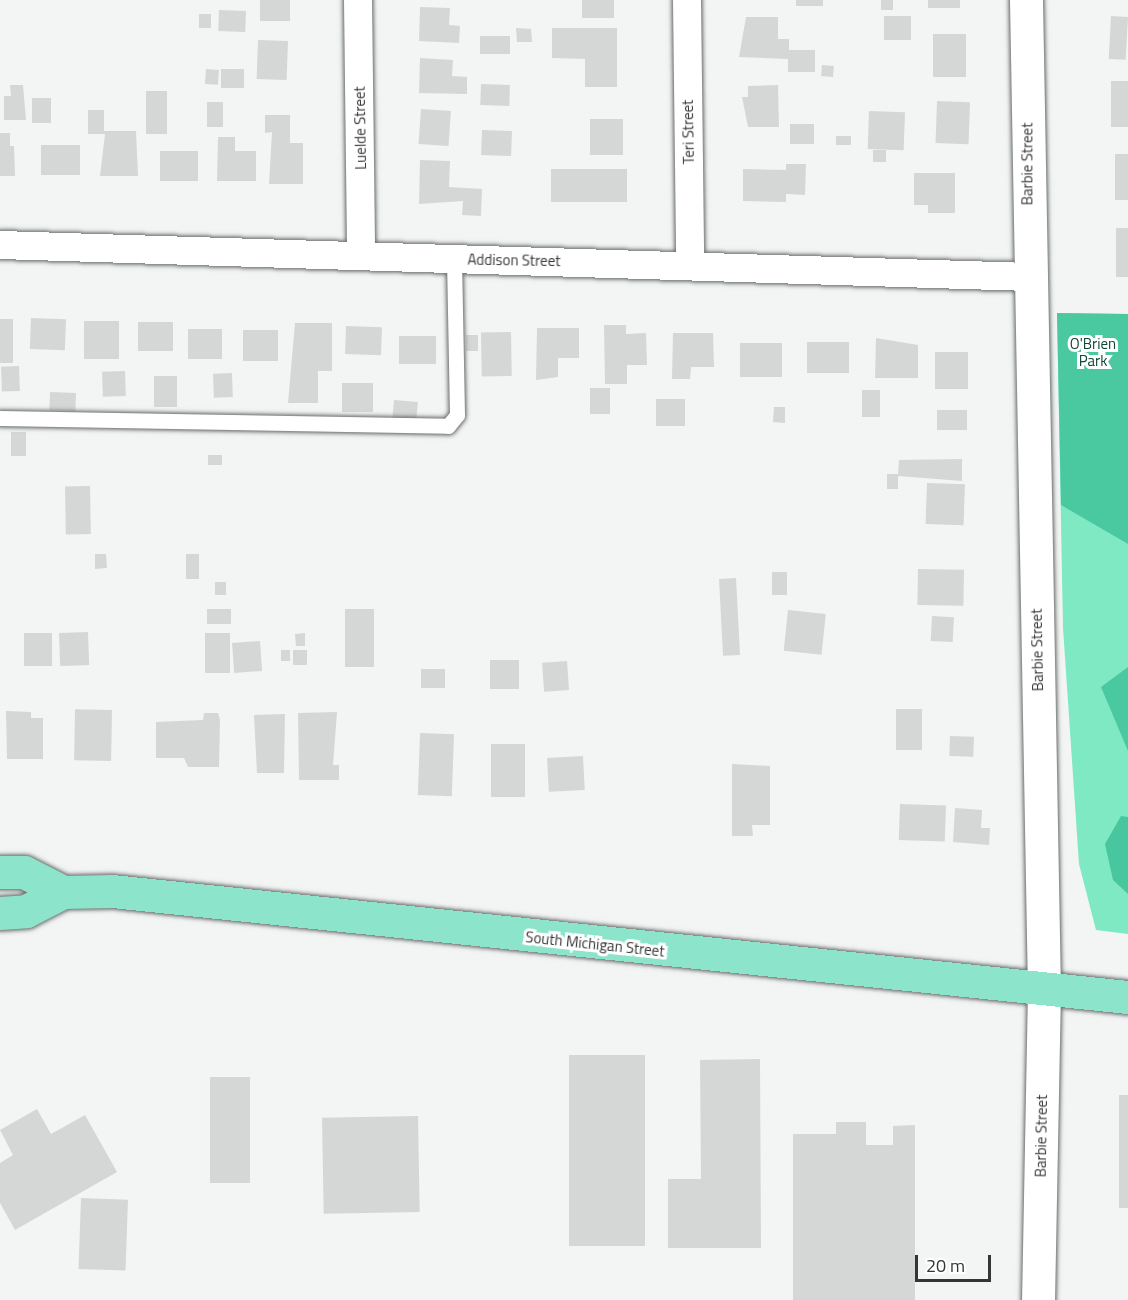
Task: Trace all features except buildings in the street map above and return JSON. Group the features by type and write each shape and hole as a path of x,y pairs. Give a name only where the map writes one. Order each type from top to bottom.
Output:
{"main road":[{"name":"South Michigan Street","path":"0,872 24,872 63,892"},
{"name":"South Michigan Street","path":"0,913 26,911 63,892 112,891 1128,997"}],"street":[{"name":"Luelde Street","path":"358,0 361,256"},
{"name":"Teri Street","path":"687,0 690,264"},
{"name":"Barbie Street","path":"1026,0 1028,277 1044,989 1038,1300"},
{"name":"Addison Street","path":"0,245 690,264 1028,277"}],"lane":[{"path":"0,418 448,426 457,415 454,259"}],"green space":[{"name":"O'Brien Park","path":"1057,313 1128,314 1128,934 1096,930 1079,864 1063,628"},
{"path":"1057,313 1128,314 1128,544 1061,505"},
{"path":"1128,667 1128,751 1101,687"}],"shaded area":[{"path":"1121,816 1128,817 1128,894 1113,880 1105,844"}]}
